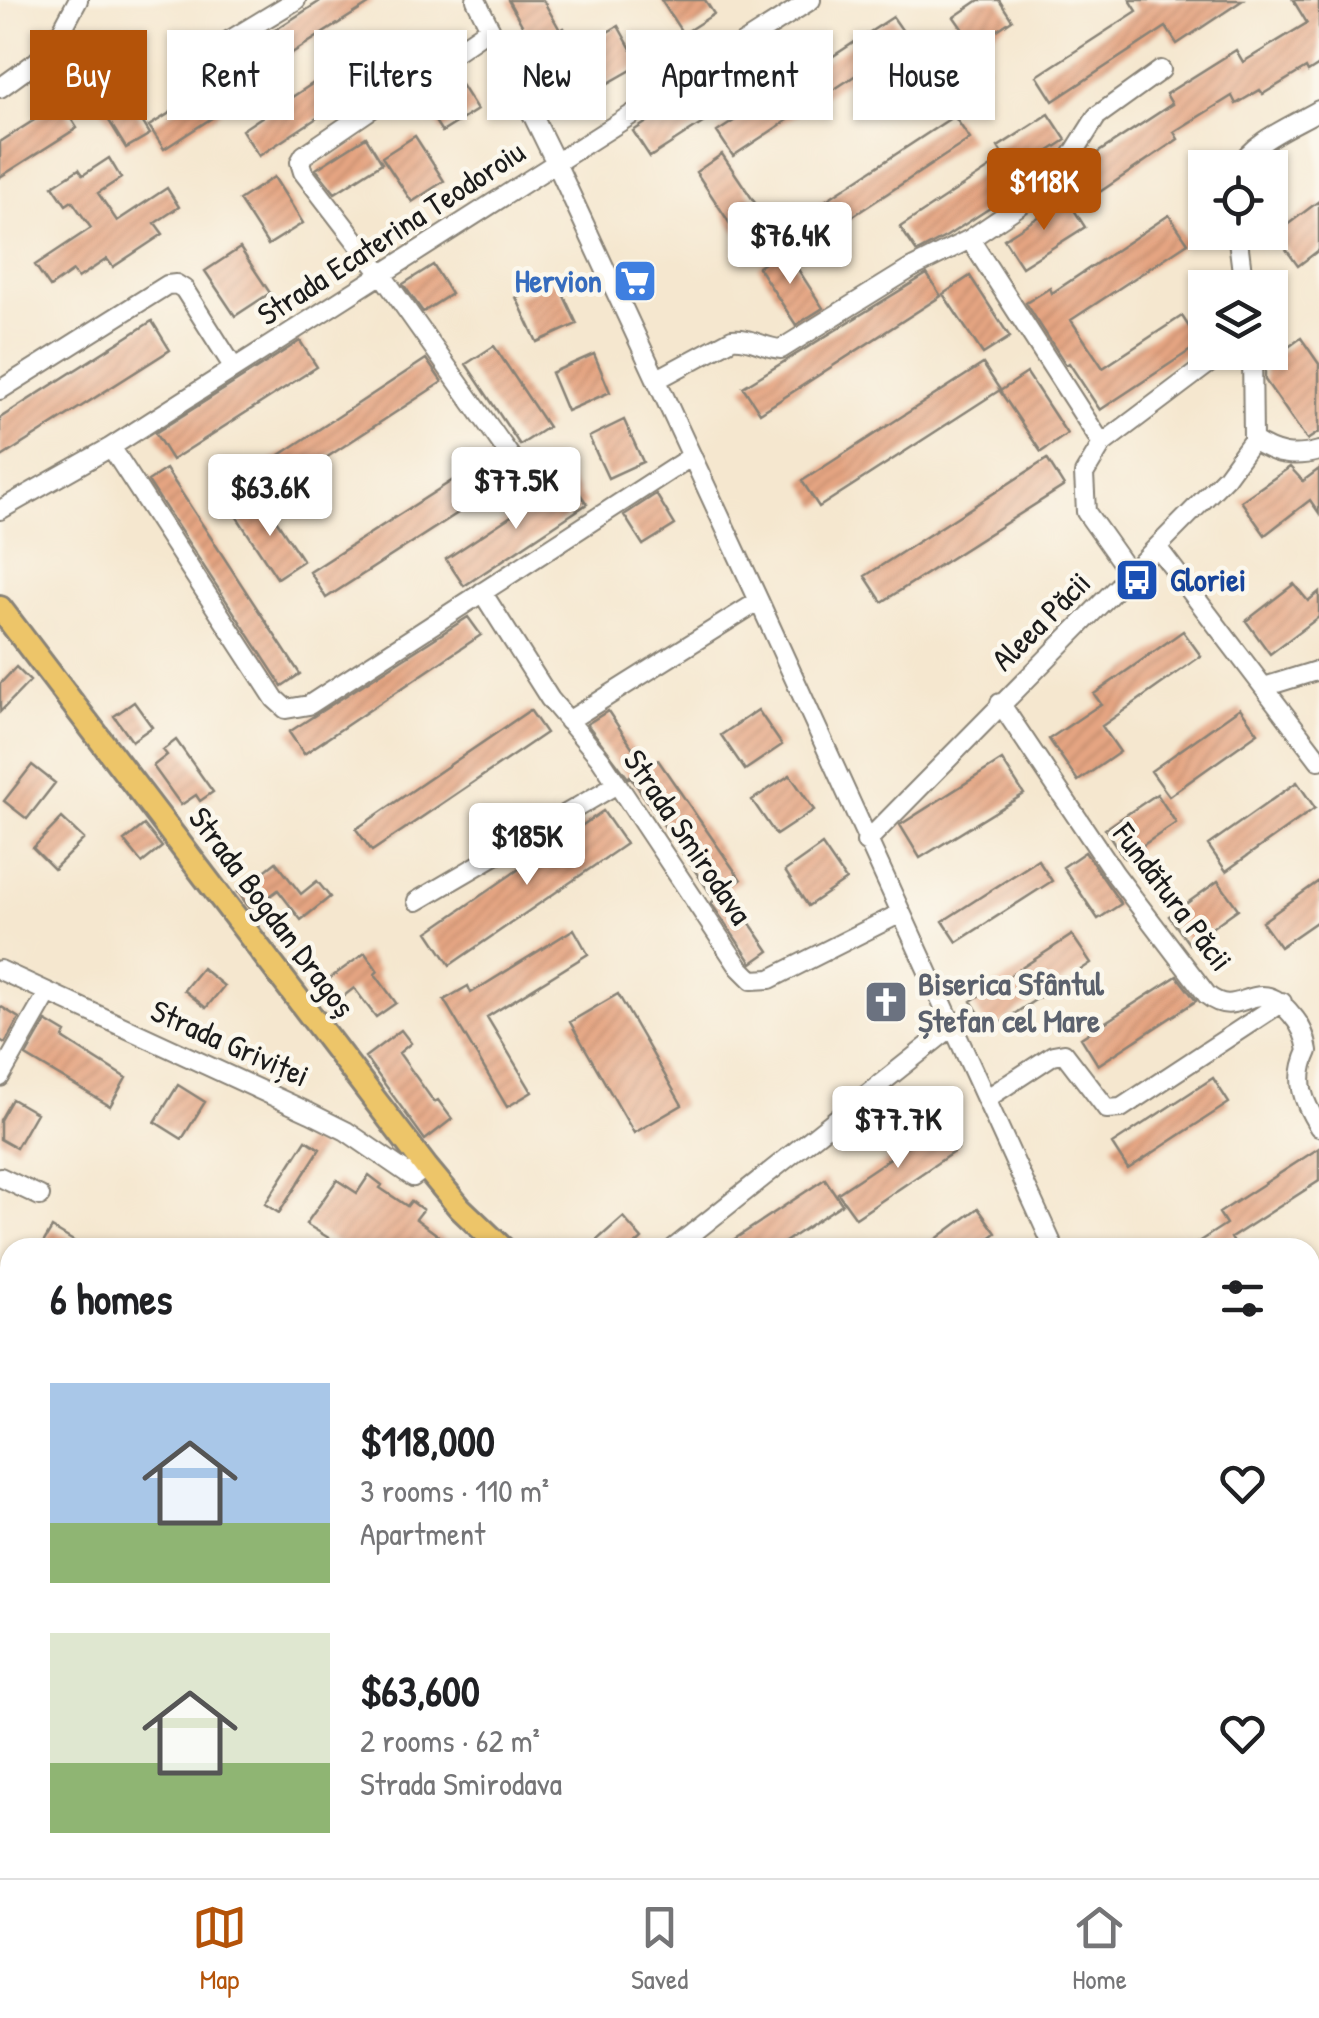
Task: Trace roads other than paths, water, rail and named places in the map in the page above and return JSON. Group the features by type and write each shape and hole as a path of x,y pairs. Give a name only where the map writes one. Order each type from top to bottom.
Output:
{"main road":[{"name":"Strada Bogdan Dragoș","path":"0,608 426,1167 492,1238"}],"street":[{"path":"0,88 47,52 78,0"},
{"path":"247,30 296,0"},
{"path":"476,0 692,456 1049,1238"},
{"name":"Strada Ecaterina Teodoroiu","path":"0,510 111,447 811,0"},
{"path":"490,28 304,155 300,162 303,172 382,275 523,474"},
{"path":"656,380 732,339 746,337 766,348 781,349 910,270 970,239 1038,193 1071,157 1096,116 1161,70"},
{"path":"1254,150 1319,110"},
{"path":"970,239 1102,444"},
{"path":"0,390 176,284 184,289 234,368"},
{"path":"1130,574 1086,512 1084,474 1102,444 1200,370"},
{"path":"1252,370 1254,440 1272,452 1299,456 1319,451"},
{"name":"Aleea Păcii","path":"866,842 1226,477 1254,440"},
{"path":"111,447 274,699 286,709 308,705 692,456"},
{"path":"1157,547 1319,760"},
{"name":"Strada Smirodava","path":"482,592 550,699 618,784 739,967 752,980 770,980 900,913"},
{"path":"568,721 759,601"},
{"path":"1264,687 1319,670"},
{"name":"Fundătura Păcii","path":"1000,703 1115,874 1207,994 1216,1003 1231,1005 1259,995 1271,995 1282,1002"},
{"path":"417,900 618,784"},
{"name":"Strada Griviței","path":"0,970 310,1112 414,1177 426,1167"},
{"path":"0,1078 48,993"},
{"path":"986,1099 1054,1055 1064,1053 1106,1109 1120,1108 1282,1002 1300,1024 1306,1039 1308,1051 1299,1085 1319,1127"},
{"path":"686,1238 952,1026"},
{"path":"0,1177 40,1196"},
{"path":"695,1230 700,1238"}],"place":[{"name":"Hervion","path":"635,281"},
{"name":"Gloriei","path":"1137,580"},
{"name":"Biserica Sfântul Ștefan cel Mare","path":"886,1002"}]}
